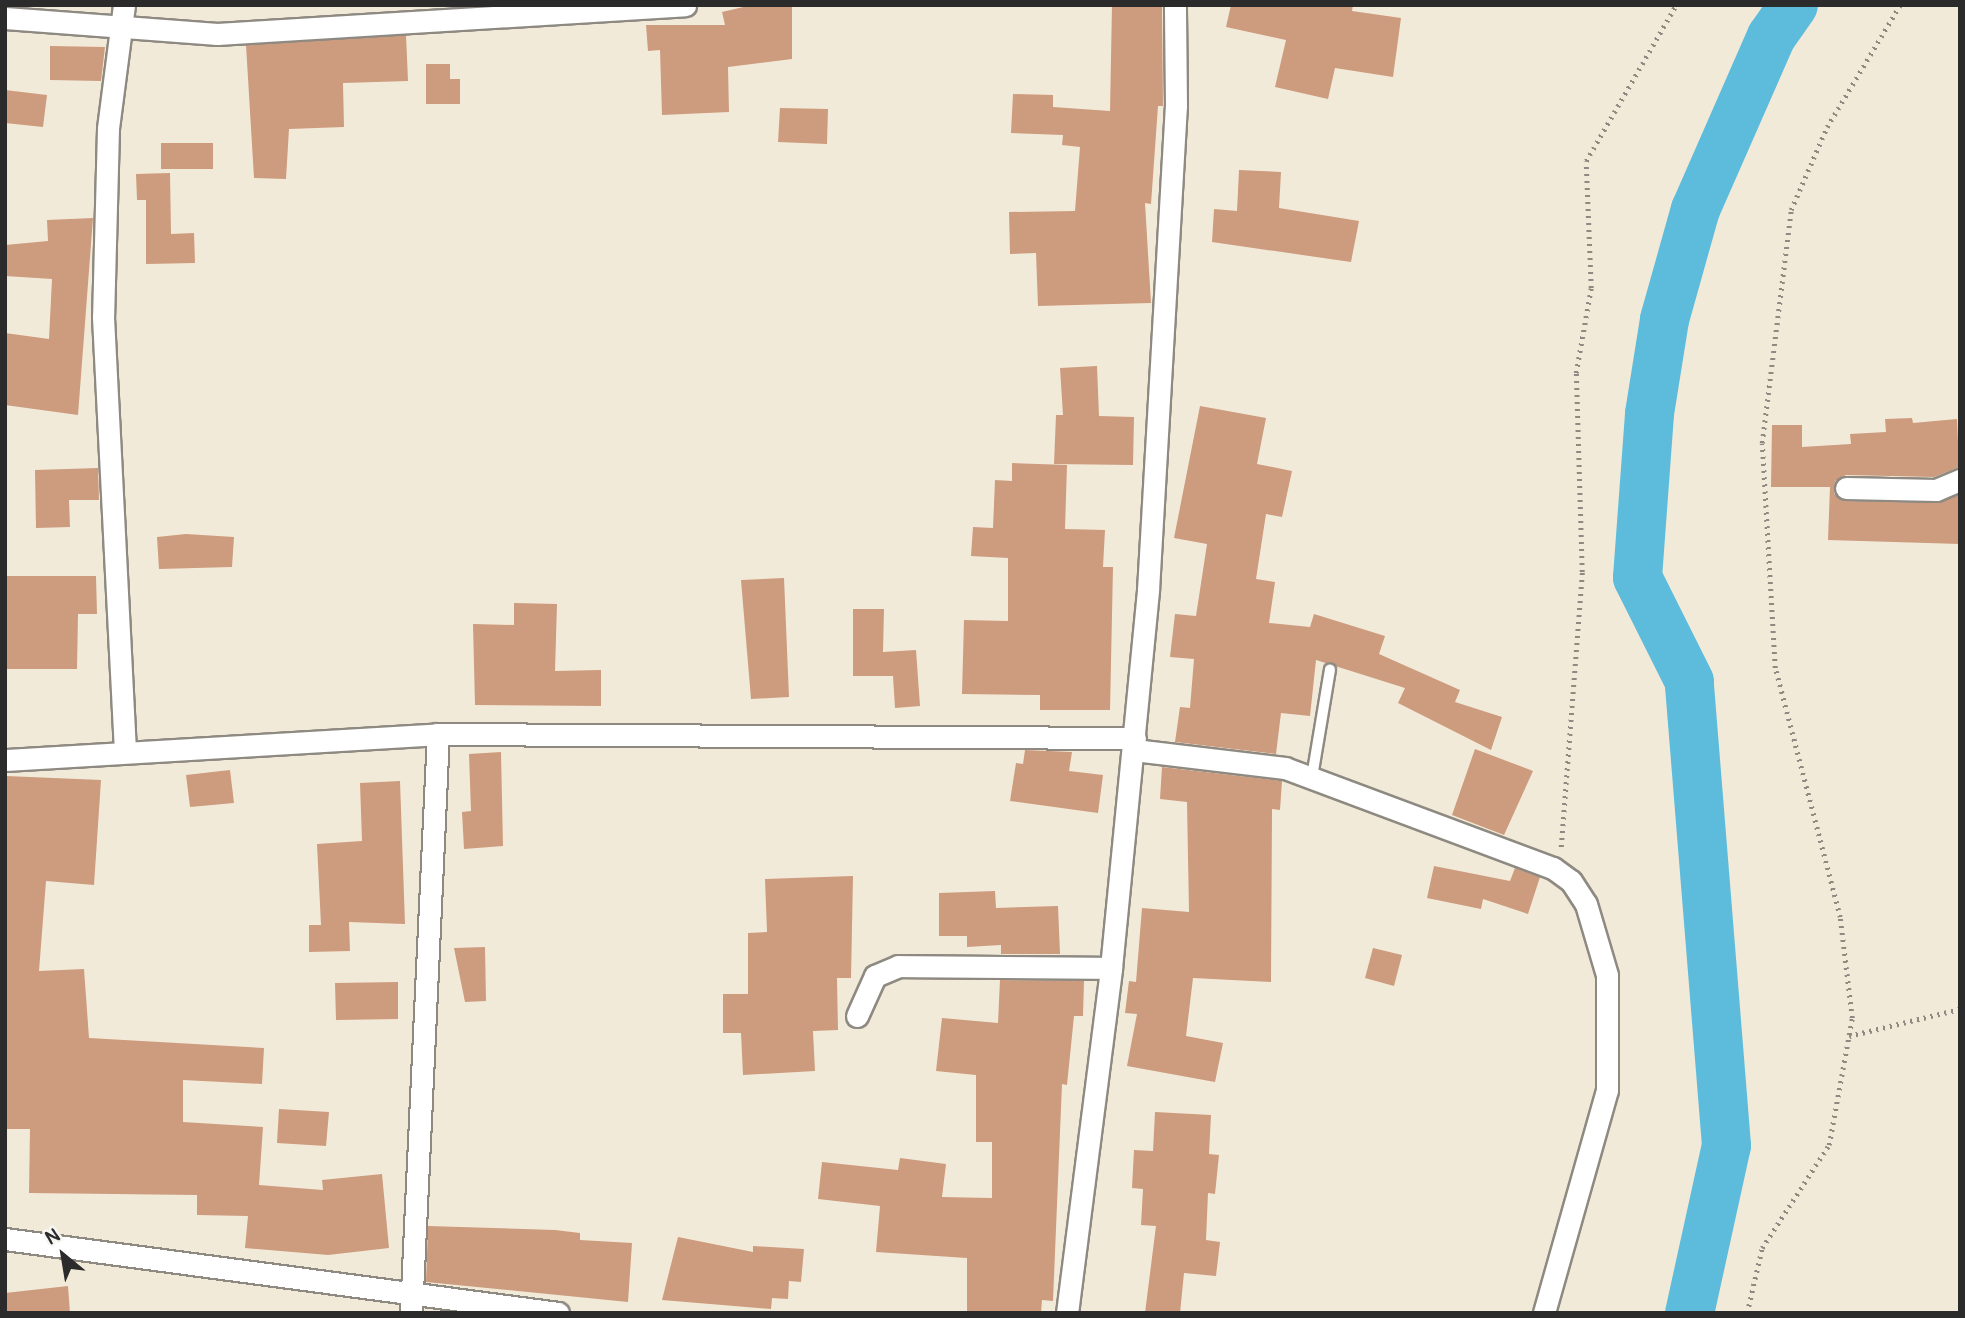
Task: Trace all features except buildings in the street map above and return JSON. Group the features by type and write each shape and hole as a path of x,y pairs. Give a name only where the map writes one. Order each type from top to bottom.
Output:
{"street":[{"path":"5,18 123,16 217,34 685,5"},
{"path":"1067,1313 1111,968 1135,744 1176,106 1175,5"},
{"path":"123,16 108,129 103,317 125,750"},
{"path":"1846,488 1936,490 1960,480"},
{"path":"410,1302 438,734"},
{"path":"5,760 125,750 438,734 1135,744 1312,777 1559,872 1590,916 1607,975 1607,1090 1544,1313"},
{"path":"857,1016 876,976 898,966 1111,968"},
{"path":"5,1239 410,1302 558,1313"}],"lane":[{"path":"1312,777 1330,670"}],"path":[{"path":"1559,872 1582,572 1576,373 1591,288 1587,161 1676,5"},
{"path":"1746,1313 1762,1248 1829,1145 1849,1036 1840,918 1775,668 1762,443 1791,210 1827,127 1900,5"},
{"path":"1849,1036 1960,1009"}],"waterway":[{"path":"1689,1313 1726,1145 1689,681 1637,577 1649,413 1664,319 1695,209 1771,36 1793,5"}]}
